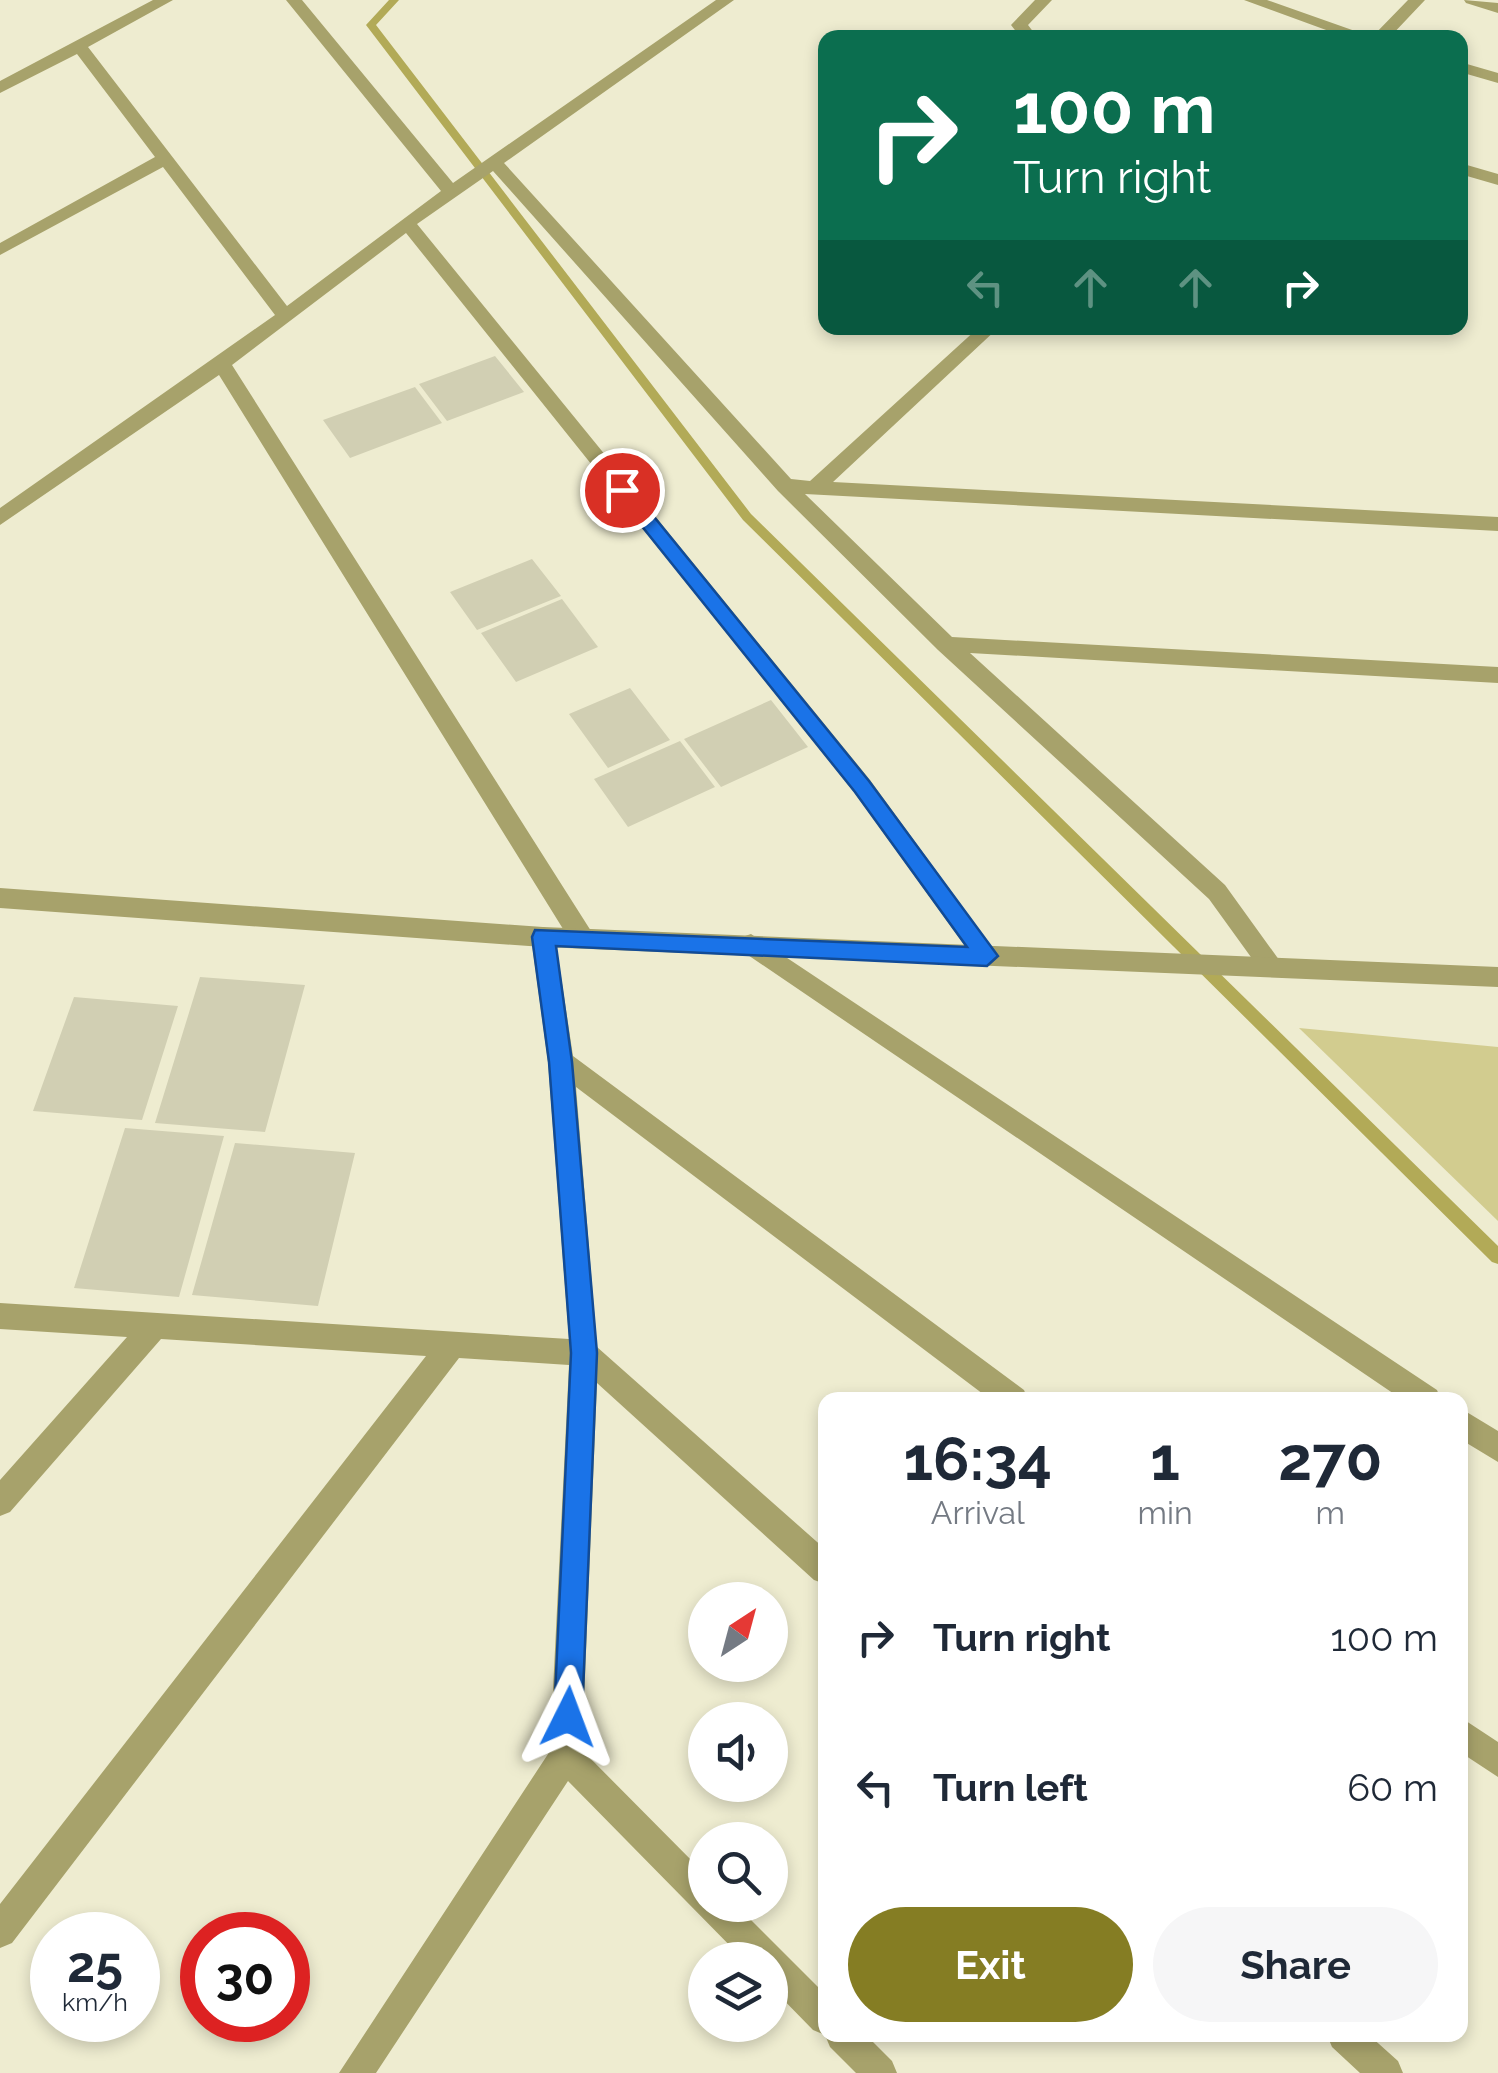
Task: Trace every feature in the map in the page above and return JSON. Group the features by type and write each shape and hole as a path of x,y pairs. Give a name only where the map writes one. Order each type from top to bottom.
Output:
{"street":[{"path":"0,88 165,0"},
{"path":"294,0 452,192"},
{"path":"0,518 222,364 407,223 726,0"},
{"path":"1024,30 1020,25 1044,0"},
{"path":"1252,0 1341,30"},
{"path":"1386,30 1417,0"},
{"path":"1472,0 1498,8"},
{"path":"79,46 285,316"},
{"path":"1468,69 1498,78"},
{"path":"0,250 165,159"},
{"path":"494,164 785,486 946,644 1216,892 1270,964"},
{"path":"1468,171 1498,180"},
{"path":"407,223 862,786 987,956"},
{"path":"814,488 981,335"},
{"path":"222,364 582,938"},
{"path":"785,486 1498,524"},
{"path":"946,644 1498,675"},
{"path":"0,898 543,937 1270,964 1498,977"},
{"path":"356,2073 566,1756 584,1353 560,1062 543,937"},
{"path":"751,944 1415,1392"},
{"path":"560,1062 1003,1392"},
{"path":"0,1316 584,1353 818,1563"},
{"path":"0,1502 156,1326"},
{"path":"0,1931 452,1344"},
{"path":"1468,1427 1498,1448"},
{"path":"1468,1739 1498,1761"},
{"path":"566,1756 688,1880"},
{"path":"730,1922 750,1942"},
{"path":"788,1980 818,2011"},
{"path":"849,2042 880,2073"},
{"path":"1352,2042 1386,2073"}],"shaded area":[{"path":"1299,1028 1498,1047 1498,1221"}],"building":[{"path":"495,356 524,392 447,421 419,384"},
{"path":"415,387 442,423 350,458 323,420"},
{"path":"532,559 561,596 477,630 450,592"},
{"path":"562,599 598,647 516,682 481,633"},
{"path":"630,688 670,740 608,768 569,714"},
{"path":"771,700 808,747 721,787 684,739"},
{"path":"680,741 715,787 628,827 594,779"},
{"path":"200,977 305,985 265,1132 155,1123"},
{"path":"74,997 178,1006 142,1120 33,1111"},
{"path":"125,1128 224,1136 179,1297 74,1288"},
{"path":"235,1143 355,1153 318,1306 192,1295"}],"waterway":[{"path":"394,0 371,25 747,517 1498,1257"}],"route":[{"path":"568,1717 584,1353 560,1062 543,937 987,956 862,786 622,490"}]}
